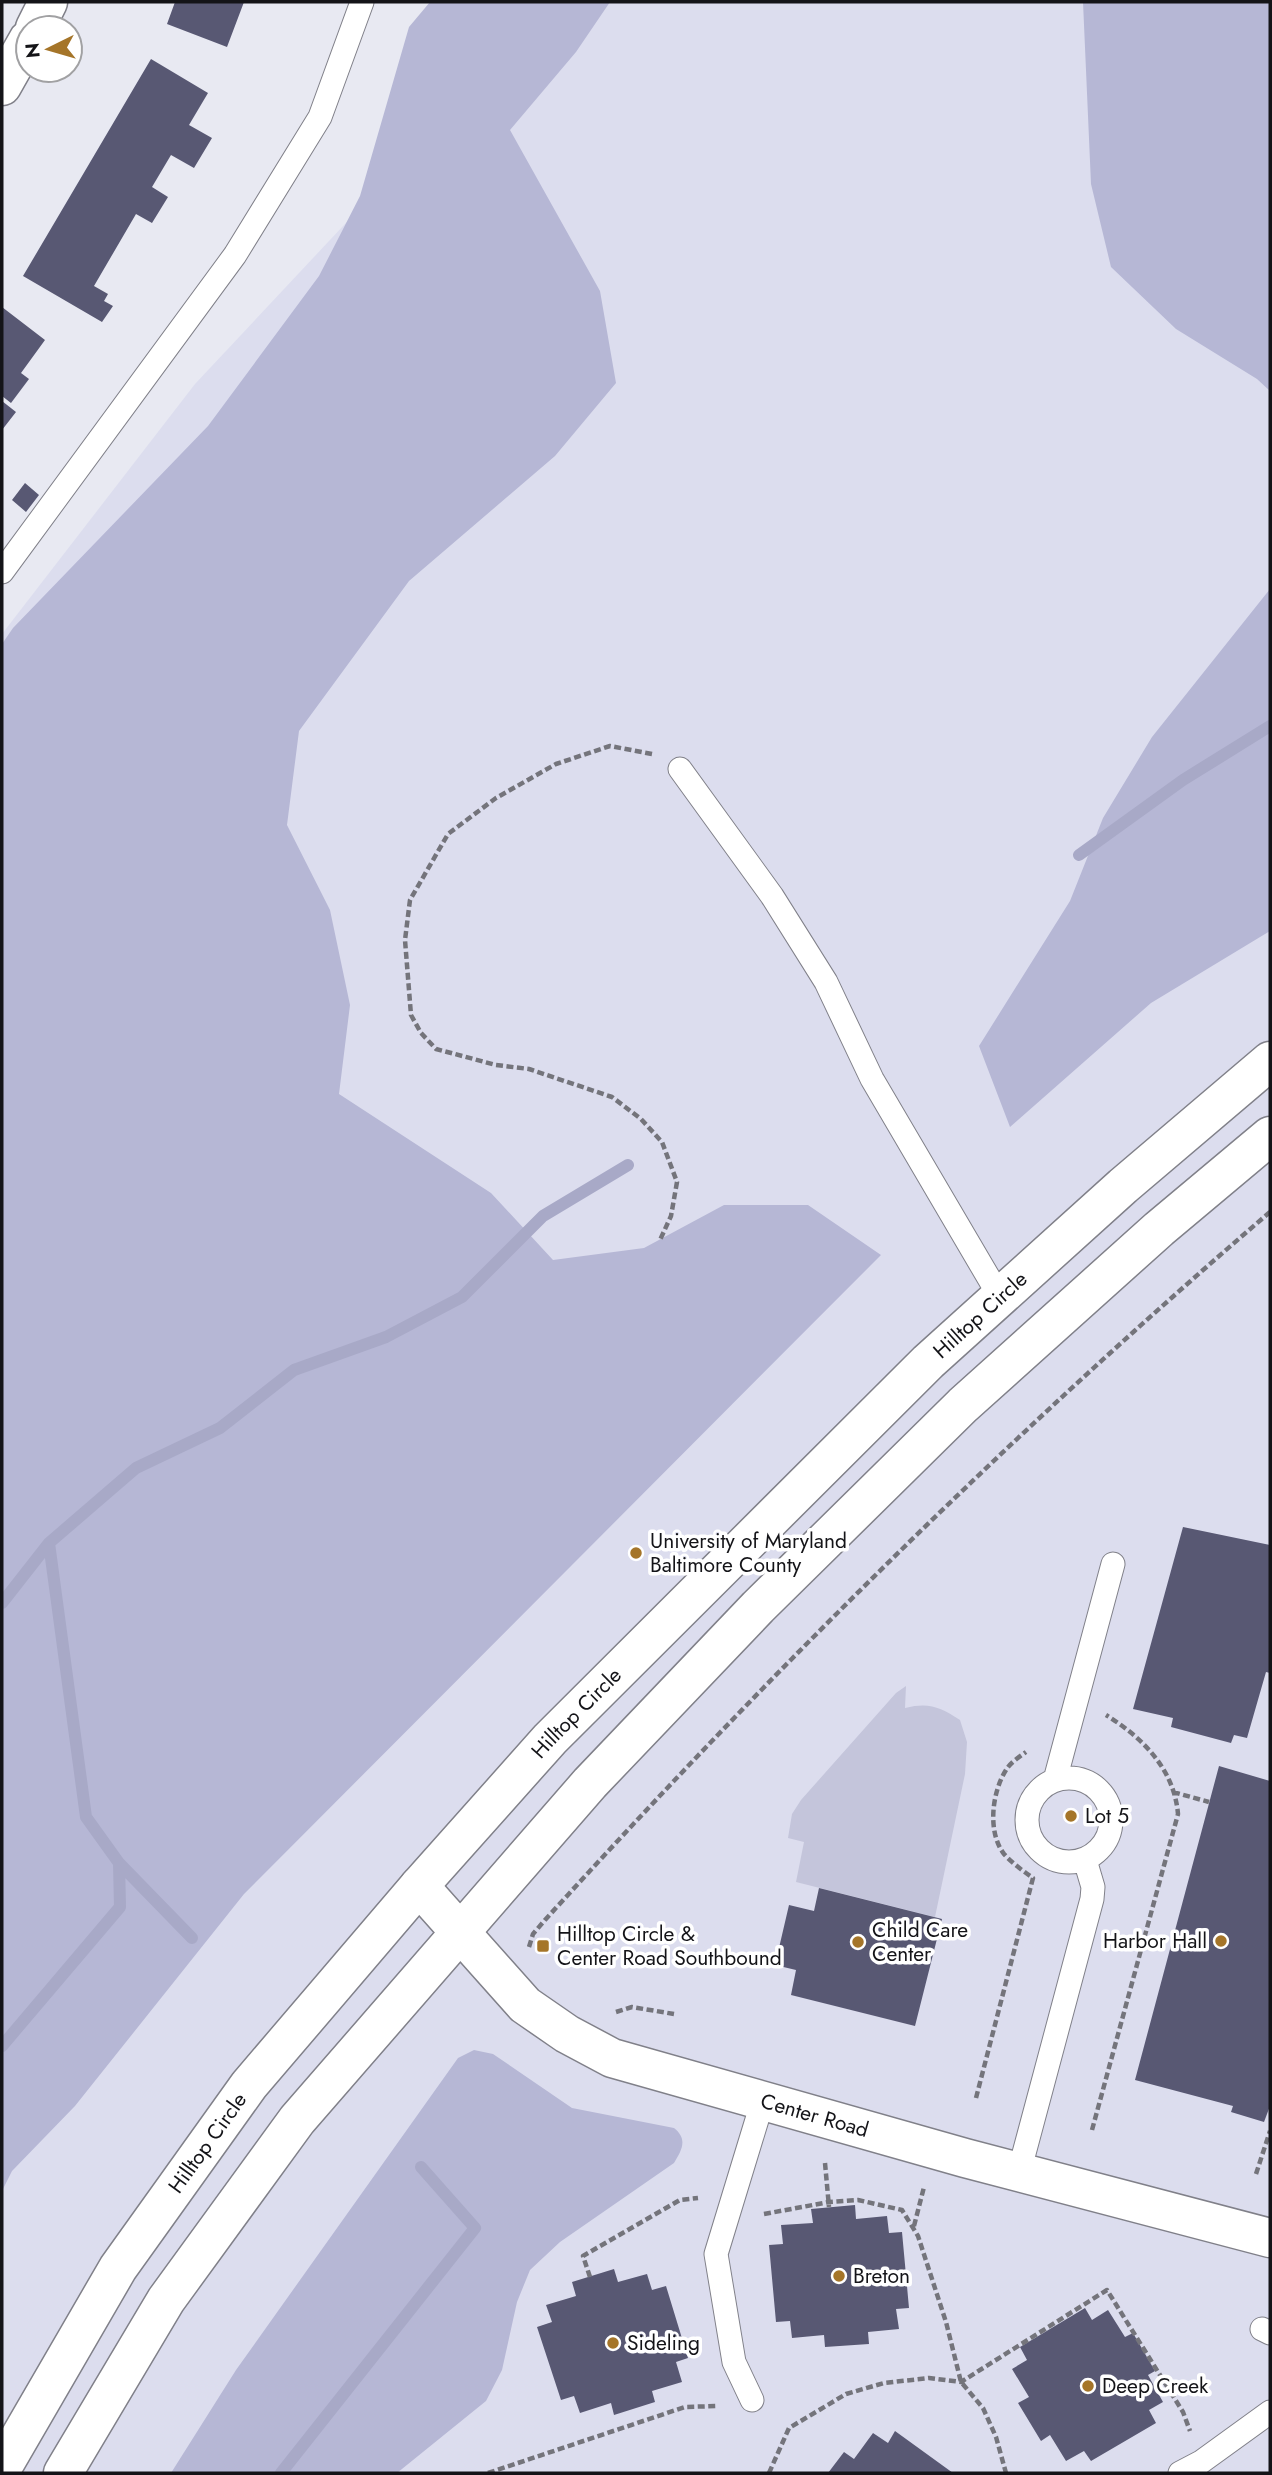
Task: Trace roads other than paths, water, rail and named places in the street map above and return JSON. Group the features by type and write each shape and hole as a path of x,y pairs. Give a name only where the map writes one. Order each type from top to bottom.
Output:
{"street":[{"path":"2,86 14,65"},
{"name":"Hilltop Circle","path":"2,2468 118,2268 241,2096 419,1886 560,1730 918,1371 1123,1185 1270,1060"},
{"path":"63,2473 166,2300 280,2142 459,1931 590,1783 749,1617 953,1415 1159,1229 1270,1136"},
{"name":"Center Road","path":"419,1886 525,2005 567,2034 612,2058 1019,2172 1270,2238"}],"lane":[{"path":"2,572 235,255 320,117 362,2"},
{"path":"680,769 772,896 826,982 872,1079 1000,1297"},
{"path":"1055,1780 1113,1564"},
{"path":"1071,1778 1087,1781 1100,1791 1110,1805 1112,1822 1108,1838 1099,1852 1085,1860 1068,1863 1052,1860 1038,1850 1030,1836 1027,1819 1030,1803 1040,1789 1055,1780 1071,1778"},
{"path":"1019,2172 1092,1899 1093,1887 1085,1860"},
{"path":"752,2400 734,2362 716,2253 763,2101"},
{"path":"1180,2473 1201,2462 1270,2412"}],"waterway":[{"path":"1079,855 1183,780 1270,726"},
{"path":"2,1603 49,1543 136,1468 220,1428 294,1370 386,1337 462,1297 543,1216 628,1165"},
{"path":"2,2046 120,1907 119,1863 86,1817 49,1543"},
{"path":"119,1863 192,1938"},
{"path":"281,2473 475,2228 421,2167"}],"place":[{"name":"University of Maryland Baltimore County","path":"636,1553"},
{"name":"Lot 5","path":"1071,1816"},
{"name":"Harbor Hall","path":"1221,1941"},
{"name":"Child Care Center","path":"858,1942"},
{"name":"Hilltop Circle & Center Road Southbound","path":"543,1946"},
{"name":"Breton","path":"839,2276"},
{"name":"Sideling","path":"613,2343"},
{"name":"Deep Creek","path":"1088,2386"}]}
